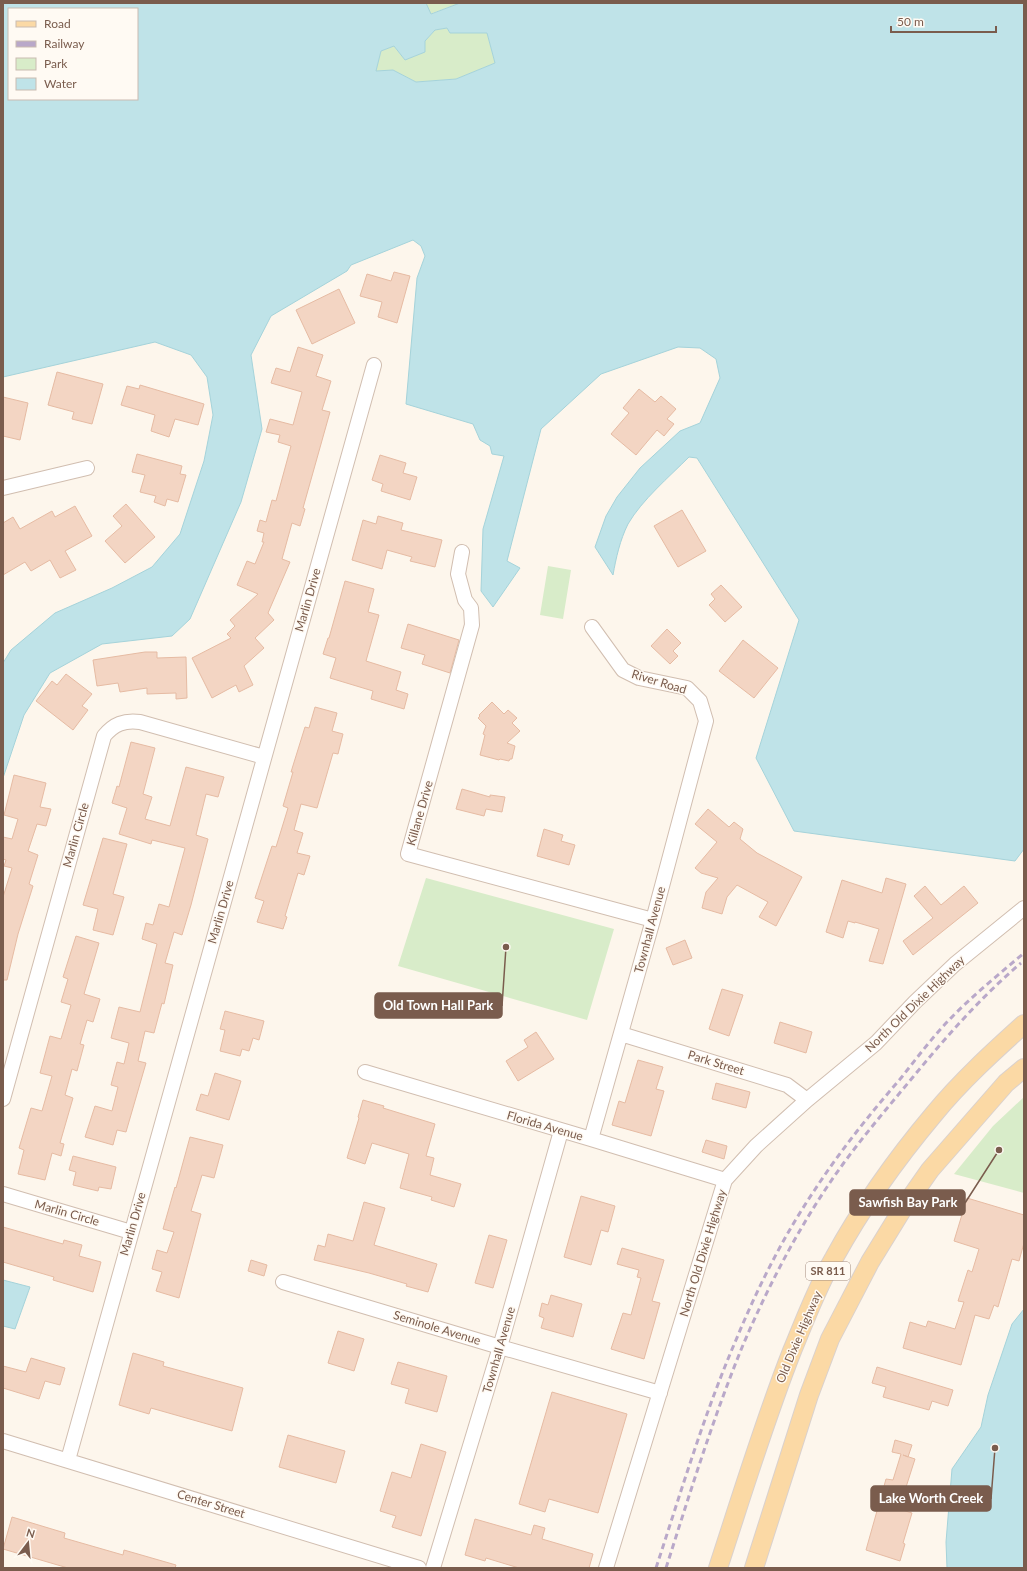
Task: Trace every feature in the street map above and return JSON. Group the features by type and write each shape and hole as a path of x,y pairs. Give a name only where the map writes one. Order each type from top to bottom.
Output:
{"main road":[{"name":"Old Dixie Highway","path":"718,1568 773,1399 803,1323 834,1258 902,1154 934,1113 983,1061 1024,1024"},
{"name":"SR 811","path":"754,1568 808,1395 830,1339 870,1262 902,1210 930,1170 1006,1083 1024,1068"}],"street":[{"name":"Marlin Drive","path":"68,1460 374,365"},
{"path":"3,488 87,468"},
{"name":"Killane Drive","path":"462,552 458,574 465,600 471,608 472,625 408,854 653,920"},
{"name":"River Road","path":"592,627 623,670 639,678 688,688 700,701 706,721"},
{"name":"Marlin Circle","path":"3,1099 104,736 111,728 119,723 130,721 140,722 264,757"},
{"name":"Townhall Avenue","path":"592,1139 653,920 706,721"},
{"name":"North Old Dixie Highway","path":"606,1568 725,1180 756,1146 806,1100 876,1043 950,968 1024,908"},
{"name":"Park Street","path":"621,1034 788,1085 806,1100"},
{"name":"Florida Avenue","path":"365,1072 725,1180"},
{"name":"Townhall Avenue","path":"433,1568 500,1347 561,1131"},
{"name":"Marlin Circle","path":"3,1194 131,1232"},
{"name":"Seminole Avenue","path":"282,1282 660,1393"},
{"name":"Center Street","path":"3,1441 419,1568"}],"green space":[{"path":"426,3 460,3 430,14"},
{"path":"447,28 450,33 487,33 495,63 456,79 416,82 393,70 376,71 381,51 394,46 405,60 425,52 425,41 435,30"},
{"path":"548,566 571,570 563,619 540,615"},
{"path":"426,878 614,929 587,1020 398,966"},
{"path":"1024,1097 1024,1193 954,1174 993,1126"}],"water":[{"path":"3,3 426,3 431,14 460,3 1024,3 1024,849 1015,861 794,831 756,758 799,620 697,458 689,457 656,489 634,515 623,536 613,575 595,547 606,516 617,497 640,468 680,431 700,423 720,378 716,359 700,348 678,347 601,374 541,429 507,561 520,568 493,607 481,591 483,529 504,456 492,454 490,446 480,440 473,424 406,404 417,278 425,256 421,246 413,240 351,265 347,271 271,316 251,355 262,429 241,502 190,619 172,636 102,644 50,673 24,715 3,778 3,663 11,650 55,613 112,588 152,567 180,534 204,461 213,415 207,377 191,355 155,342 3,377","holes":["447,28 450,33 487,33 495,63 456,79 416,82 393,70 376,71 381,51 394,46 405,60 425,52 425,41 435,30"]},
{"path":"3,1280 30,1287 15,1329 3,1326"},
{"path":"1024,1309 1024,1568 947,1568 946,1542 952,1469 981,1427 988,1395 1012,1324"}],"building":[{"path":"394,272 410,276 397,323 378,317 382,302 360,296 367,274 391,281"},
{"path":"339,289 355,323 312,344 296,310"},
{"path":"298,347 323,355 316,376 331,381 322,410 330,412 303,508 305,509 300,526 292,523 282,559 290,562 268,613 274,620 255,638 264,648 244,666 253,685 239,692 236,685 212,698 192,658 231,638 227,634 235,626 230,620 258,594 237,585 247,561 255,564 264,542 262,542 264,533 257,531 260,520 266,522 272,500 276,501 291,446 278,442 280,435 266,432 270,419 293,425 302,392 271,383 276,368 290,372"},
{"path":"57,372 103,384 92,424 72,419 74,412 48,405"},
{"path":"140,385 204,404 198,425 175,419 169,437 151,431 155,415 121,405 127,386 139,389"},
{"path":"639,389 655,402 661,396 676,409 667,419 674,424 664,436 657,430 636,455 611,434 629,413 623,408"},
{"path":"3,397 28,403 20,440 3,436"},
{"path":"137,454 182,466 180,474 186,475 178,502 167,499 165,506 154,502 156,496 140,492 145,475 132,472"},
{"path":"380,455 406,463 403,473 417,477 410,500 381,491 383,484 372,480"},
{"path":"126,504 155,537 125,563 105,541 122,526 113,516"},
{"path":"75,506 92,536 65,551 76,570 60,578 50,560 31,571 25,562 3,575 3,523 13,517 20,529 52,511 55,517"},
{"path":"682,510 706,551 678,567 654,526"},
{"path":"378,516 403,523 401,530 442,540 435,567 410,561 412,557 387,550 382,569 352,560 363,520 376,524"},
{"path":"345,581 374,589 368,612 379,615 366,661 401,672 396,690 408,694 404,709 371,699 373,691 330,678 336,658 323,654"},
{"path":"721,585 742,607 725,622 709,605 715,599 711,594"},
{"path":"408,624 459,640 450,673 422,664 425,655 401,648"},
{"path":"667,629 681,643 673,651 678,656 670,664 651,646"},
{"path":"743,640 778,668 754,698 719,671"},
{"path":"145,652 157,652 157,658 186,657 187,698 176,699 176,693 147,694 147,688 120,692 118,683 97,686 93,660"},
{"path":"66,674 92,694 82,706 88,710 73,730 36,701 52,681 57,685"},
{"path":"492,702 504,714 508,710 517,718 512,723 520,731 507,743 515,746 512,759 509,761 480,755 485,735 483,734 486,726 478,718 480,716 479,715"},
{"path":"315,707 337,713 332,731 343,734 338,754 333,753 317,808 301,804 294,830 303,833 297,853 310,856 304,875 298,873 285,916 287,917 283,929 257,922 264,901 255,898 272,846 276,847 288,808 283,806 293,772 291,772 305,727 309,728"},
{"path":"131,742 155,748 143,794 152,797 145,819 170,826 186,767 224,777 218,797 206,794 196,835 208,839 191,905 182,935 174,932 165,963 173,965 164,1004 162,1003 154,1033 145,1031 138,1061 146,1063 126,1132 117,1130 113,1145 85,1137 95,1106 112,1111 118,1087 111,1085 117,1062 124,1064 129,1043 111,1038 119,1007 140,1012 157,944 142,939 146,923 153,925 159,904 169,907 185,848 152,840 151,844 119,834 127,808 112,803 117,786 119,787"},
{"path":"14,775 46,783 40,807 51,809 46,826 37,824 28,851 38,855 29,884 33,886 18,934 7,980 3,980 3,897 12,868 4,866 6,860 3,859 3,837 12,839 18,819 4,815"},
{"path":"462,789 490,797 490,795 505,797 502,812 486,809 484,816 456,809"},
{"path":"708,809 729,827 734,822 743,829 740,839 757,853 802,877 776,926 759,917 768,902 737,885 727,897 722,914 702,908 706,892 718,878 701,873 695,868 717,842 695,824"},
{"path":"544,829 563,835 561,841 575,845 569,865 537,856"},
{"path":"103,838 127,844 113,894 124,897 113,935 93,930 98,909 83,905"},
{"path":"886,878 906,884 883,964 869,961 879,929 848,921 843,938 826,932 842,880 882,893"},
{"path":"925,886 941,905 964,886 978,903 913,955 903,941 933,918 914,896"},
{"path":"76,936 99,943 84,994 100,999 93,1022 87,1020 80,1044 84,1045 77,1071 72,1069 65,1095 73,1098 60,1143 64,1144 61,1156 52,1153 45,1180 18,1174 24,1150 19,1148 31,1108 42,1111 52,1076 40,1073 50,1036 61,1039 71,1005 61,1002 68,979 63,977"},
{"path":"685,940 692,958 673,965 666,948"},
{"path":"722,989 743,995 729,1036 709,1029"},
{"path":"225,1011 264,1021 259,1040 253,1038 249,1051 242,1049 240,1056 220,1051 225,1030 220,1029"},
{"path":"780,1022 812,1032 806,1053 774,1043"},
{"path":"536,1032 554,1059 518,1081 506,1061 528,1047 524,1040"},
{"path":"638,1060 663,1067 656,1089 664,1091 651,1136 612,1125 619,1101 625,1103"},
{"path":"215,1073 241,1081 229,1120 196,1110 201,1094 208,1096"},
{"path":"716,1083 750,1092 746,1108 712,1099"},
{"path":"363,1100 384,1106 383,1108 435,1124 426,1156 434,1158 430,1175 461,1184 454,1207 431,1200 432,1197 400,1188 409,1154 372,1143 365,1164 347,1158"},
{"path":"190,1137 223,1145 214,1178 202,1175 191,1211 201,1214 179,1298 156,1291 162,1272 152,1269 157,1250 167,1253 174,1232 163,1229"},
{"path":"706,1140 727,1146 724,1159 702,1152"},
{"path":"73,1156 116,1167 111,1189 99,1187 98,1191 73,1185 76,1172 69,1170"},
{"path":"581,1196 615,1206 608,1232 601,1230 591,1265 564,1257"},
{"path":"967,1198 1024,1215 1024,1243 1019,1261 1012,1259 998,1307 994,1305 989,1319 975,1315 961,1365 903,1348 910,1322 926,1327 928,1321 955,1329 964,1302 958,1301 968,1270 972,1272 979,1249 954,1241"},
{"path":"364,1202 385,1208 374,1245 437,1264 428,1292 369,1273 314,1260 318,1245 325,1247 328,1234 353,1241"},
{"path":"3,1227 63,1244 64,1240 82,1245 79,1256 101,1262 93,1292 53,1280 54,1277 3,1262"},
{"path":"489,1235 507,1240 493,1288 475,1283"},
{"path":"622,1248 664,1260 652,1301 660,1303 644,1359 611,1349 623,1313 631,1315 641,1278 637,1277 639,1270 617,1264"},
{"path":"251,1260 267,1265 264,1276 248,1271"},
{"path":"551,1295 582,1304 573,1337 541,1328 544,1318 539,1316 542,1303 548,1305"},
{"path":"338,1331 364,1339 354,1371 328,1363"},
{"path":"133,1353 164,1362 163,1366 243,1388 232,1431 151,1408 149,1414 119,1405"},
{"path":"31,1358 65,1368 60,1385 45,1381 39,1399 3,1388 3,1366 26,1372"},
{"path":"398,1362 447,1376 437,1412 405,1403 409,1389 391,1384"},
{"path":"877,1367 953,1390 948,1406 932,1401 929,1410 883,1397 886,1387 872,1383"},
{"path":"552,1392 627,1414 598,1513 549,1499 545,1512 519,1504"},
{"path":"288,1435 345,1451 336,1483 279,1467"},
{"path":"895,1440 912,1445 908,1457 915,1459 899,1509 912,1513 903,1543 905,1544 900,1561 866,1550 886,1479 893,1480 901,1454 892,1452"},
{"path":"421,1444 446,1452 421,1536 392,1527 396,1516 380,1511 392,1472 411,1478"},
{"path":"12,1517 65,1533 64,1538 123,1555 124,1550 176,1565 175,1568 68,1568 3,1549"},
{"path":"475,1519 531,1535 534,1525 545,1528 542,1539 593,1554 589,1568 519,1568 486,1558 485,1561 465,1555"}],"railway":[{"path":"656,1568 693,1453 724,1368 744,1321 781,1245 824,1176 845,1147 924,1049 966,1003 1024,953"},
{"path":"666,1568 702,1456 732,1372 764,1298 801,1229 828,1185 886,1109 964,1018 1021,963"}],"place":[{"name":"Old Town Hall Park","path":"506,947"},
{"name":"Sawfish Bay Park","path":"999,1150"},
{"name":"Lake Worth Creek","path":"995,1448"}]}
